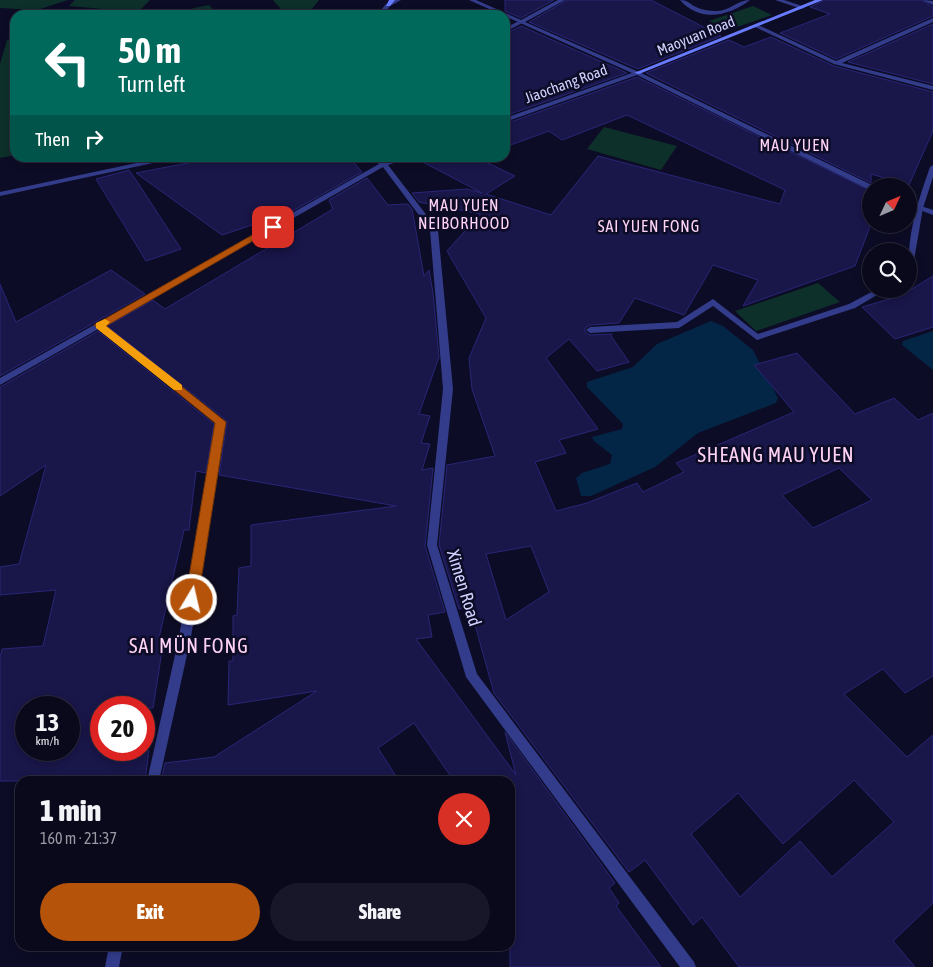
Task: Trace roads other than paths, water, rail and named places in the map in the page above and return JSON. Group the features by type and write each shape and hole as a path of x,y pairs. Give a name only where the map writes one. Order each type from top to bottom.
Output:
{"street":[{"path":"390,2 398,0"},
{"path":"472,0 494,10"},
{"path":"510,28 562,0"},
{"path":"683,0 698,10 718,13 729,11 746,0"},
{"path":"778,0 802,8"},
{"name":"Maoyuan Road","path":"637,73 820,0"},
{"path":"926,0 933,3"},
{"path":"510,17 637,73 862,183"},
{"path":"836,63 933,20"},
{"path":"756,26 836,63 933,88"},
{"name":"Jiaochang Road","path":"510,118 637,73"},
{"path":"0,194 148,162"},
{"path":"0,382 378,162"},
{"name":"Ximen Road","path":"381,162 434,230 448,389 432,545 472,677 689,967"},
{"path":"913,243 919,208 933,167"},
{"path":"919,208 933,213"},
{"path":"590,330 679,325 714,302 757,337 852,306 867,298"},
{"path":"99,325 221,422 185,637 154,776"},
{"path":"112,967 115,951"}],"water":[{"path":"711,321 723,326 753,350 778,398 776,403 698,433 655,467 591,496 581,496 576,478 582,473 610,464 612,455 594,441 592,437 622,429 623,424 587,387 587,382 633,367 657,344"},
{"path":"933,331 933,370 902,345 903,341"}],"district":[{"name":"MAU YUEN","path":"795,145"},
{"name":"MAU YUEN NEIBORHOOD","path":"464,214"},
{"name":"SAI YUEN FONG","path":"649,226"},
{"name":"SHEANG MAU YUEN","path":"776,455"},
{"name":"SAI MÜN FONG","path":"189,646"}]}
